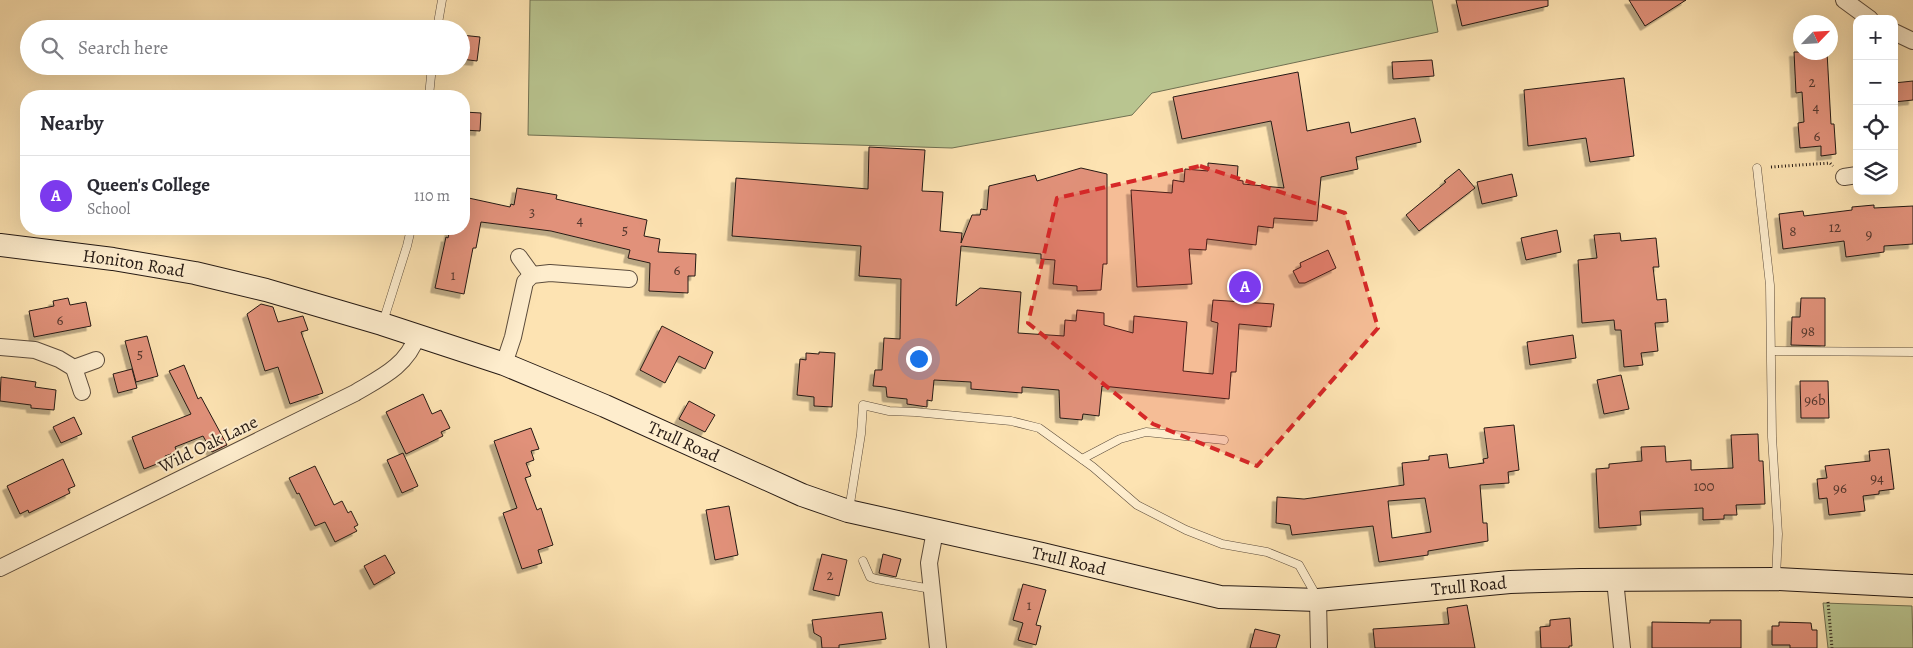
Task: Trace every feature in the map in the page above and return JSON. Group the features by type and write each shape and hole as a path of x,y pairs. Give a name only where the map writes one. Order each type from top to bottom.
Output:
{"street":[{"path":"1844,0 1865,15"},
{"path":"1898,34 1913,41"},
{"name":"Honiton Road","path":"0,245 113,259 196,273 266,290"},
{"path":"520,258 532,276"},
{"path":"504,364 513,337 525,282 532,276 550,273 629,279"},
{"name":"Trull Road","path":"266,290 382,324 504,364 605,406 802,496 848,512 1042,554 1220,596 1318,600 1510,582 1615,580 1776,579 1913,586"},
{"name":"Wild Oak Lane","path":"0,568 355,393 389,373 407,357 417,336"},
{"path":"0,348 35,350 59,359 74,368 82,392"},
{"path":"74,368 96,360"},
{"path":"935,531 929,562 938,648"},
{"path":"1615,580 1622,648"},
{"path":"1318,600 1319,648"}],"lane":[{"path":"439,20 442,0"},
{"path":"430,90 431,75"},
{"path":"1757,168 1770,284 1772,438 1778,534 1776,579"},
{"path":"382,324 410,235"},
{"path":"1772,351 1913,352"},
{"path":"848,512 861,434 863,405 889,412 915,412 1011,421 1039,428 1082,459 1137,505 1186,530 1222,544 1267,552 1299,565 1318,600"},
{"path":"1082,459 1120,439 1146,432 1224,440"},
{"path":"863,561 870,577 931,589"}],"path":[{"path":"1757,168 1830,163 1845,173"},
{"path":"1824,582 1832,648"}],"highlighted area":[{"path":"1200,166 1345,213 1378,328 1257,466 1153,424 1028,323 1057,198"}],"green space":[{"path":"530,0 1432,0 1438,32 1152,93 1132,115 952,148 528,135"},
{"path":"1823,603 1912,606 1913,648 1828,648"}],"building":[{"path":"1456,0 1548,0 1548,6 1462,26"},
{"path":"1629,0 1686,0 1645,26"},
{"path":"470,36 480,37 477,61 470,60"},
{"path":"1432,60 1434,76 1393,79 1392,62"},
{"path":"1794,60 1827,60 1831,124 1834,124 1836,154 1821,156 1821,146 1800,148 1798,123 1804,122 1802,92 1796,93"},
{"path":"1298,72 1307,131 1349,122 1351,133 1415,118 1421,142 1356,157 1358,169 1321,177 1317,221 1274,218 1273,228 1258,226 1256,245 1207,239 1206,250 1189,249 1192,284 1137,287 1131,190 1172,193 1173,180 1184,182 1185,169 1208,171 1208,163 1238,166 1237,180 1243,181 1243,184 1284,188 1271,121 1182,139 1173,97"},
{"path":"1624,78 1634,156 1590,162 1586,138 1528,146 1524,90"},
{"path":"1913,81 1913,100 1898,102 1898,83"},
{"path":"470,112 481,113 480,131 470,130"},
{"path":"869,147 925,150 922,191 943,192 940,231 962,233 961,243 972,215 980,215 981,209 987,210 989,186 1035,175 1037,181 1081,168 1107,174 1107,264 1103,264 1101,290 1077,291 1077,286 1053,284 1055,260 1041,259 1041,254 961,246 956,306 980,288 1021,292 1018,333 1064,336 1065,320 1076,321 1077,310 1104,313 1104,325 1133,333 1134,316 1187,322 1183,371 1213,374 1218,323 1211,321 1213,300 1274,304 1271,327 1239,324 1236,372 1231,372 1229,399 1102,386 1099,416 1083,414 1082,420 1060,418 1059,390 1022,387 1022,393 971,389 971,382 934,380 932,401 927,400 927,407 907,404 907,399 887,397 886,387 873,386 875,370 882,370 884,338 900,339 901,279 859,276 861,246 732,236 736,178 868,189"},
{"path":"1459,169 1475,188 1419,231 1406,215"},
{"path":"1512,174 1517,196 1482,204 1477,182"},
{"path":"517,188 557,195 556,199 647,220 644,236 660,239 658,252 696,254 695,276 688,276 688,293 649,291 650,263 628,258 630,250 551,231 481,222 476,248 473,248 464,294 435,288 446,237 448,238 449,235 470,235 470,198 510,207 511,204 514,205"},
{"path":"1874,205 1874,208 1913,206 1913,244 1884,246 1884,252 1846,257 1844,241 1783,249 1779,214 1803,211 1804,216 1852,210 1852,207"},
{"path":"1557,230 1561,252 1526,260 1521,238"},
{"path":"1620,233 1621,241 1656,238 1659,267 1653,267 1657,300 1666,299 1668,322 1655,323 1658,351 1641,353 1643,365 1624,367 1621,330 1615,330 1614,320 1582,323 1578,260 1597,258 1594,235"},
{"path":"1328,250 1336,268 1305,283 1299,283 1293,271 1301,267 1300,263"},
{"path":"68,298 70,305 86,302 91,326 34,337 29,311 54,306 53,301"},
{"path":"1801,298 1825,298 1825,346 1791,345 1792,317 1800,317"},
{"path":"261,304 273,307 278,322 303,316 308,330 301,332 323,393 290,404 278,367 265,371 247,314"},
{"path":"662,326 713,352 705,369 679,356 665,383 640,370"},
{"path":"1573,335 1576,358 1530,365 1527,342"},
{"path":"147,336 158,376 136,382 125,341"},
{"path":"819,352 835,353 832,407 814,406 814,397 797,395 800,359 806,360 806,353 819,354"},
{"path":"184,365 198,399 201,397 227,445 212,452 203,436 175,447 177,452 165,456 167,460 144,469 132,437 191,414 169,371"},
{"path":"132,369 137,388 118,393 113,374"},
{"path":"1621,375 1629,409 1604,414 1597,380"},
{"path":"1,377 36,382 35,387 56,390 54,410 31,408 31,405 0,401"},
{"path":"1800,381 1828,381 1829,418 1801,418"},
{"path":"423,394 432,414 441,410 450,428 441,432 443,436 406,454 386,412"},
{"path":"689,401 715,415 705,432 679,419"},
{"path":"74,417 82,434 61,443 53,427"},
{"path":"1514,425 1519,470 1508,472 1509,483 1480,485 1483,523 1487,523 1488,541 1428,551 1428,555 1379,562 1373,526 1292,535 1290,525 1276,523 1277,497 1304,499 1404,485 1402,463 1429,460 1429,456 1447,454 1449,468 1484,463 1483,459 1488,458 1484,428","holes":["1425,498 1431,532 1392,538 1388,501"]},
{"path":"531,428 539,449 531,451 534,460 526,463 531,476 525,478 537,510 541,508 553,545 538,550 542,563 522,569 503,513 517,508 494,441"},
{"path":"1758,434 1759,461 1763,461 1765,504 1736,505 1737,515 1724,515 1724,519 1703,520 1703,508 1640,511 1641,525 1599,528 1596,469 1609,468 1609,464 1642,461 1641,447 1665,446 1666,462 1691,460 1691,470 1733,468 1731,435"},
{"path":"1889,449 1894,489 1879,491 1879,494 1863,496 1865,511 1829,515 1827,498 1819,499 1817,479 1827,478 1825,466 1870,461 1869,451"},
{"path":"403,453 418,486 402,493 387,460"},
{"path":"63,459 75,486 68,489 70,493 29,513 28,510 20,514 7,486"},
{"path":"315,466 334,505 342,501 348,513 351,511 358,525 354,527 357,531 335,542 325,522 315,526 299,493 297,494 289,478"},
{"path":"729,506 738,555 715,560 706,510"},
{"path":"822,554 847,560 839,596 813,590"},
{"path":"883,554 901,559 896,577 879,573"},
{"path":"385,555 395,573 374,585 364,566"},
{"path":"1023,584 1046,590 1036,625 1041,626 1036,645 1018,640 1023,623 1013,620"},
{"path":"1467,605 1475,648 1375,648 1373,629 1449,624 1447,608"},
{"path":"882,612 886,639 839,645 839,648 822,648 821,637 814,633 812,620"},
{"path":"1570,618 1572,646 1569,646 1569,648 1541,648 1540,627 1550,626 1550,620"},
{"path":"1710,620 1741,620 1741,648 1652,648 1652,622 1710,623"},
{"path":"1779,622 1811,623 1812,630 1817,630 1817,648 1790,648 1790,645 1772,645 1772,626 1779,626"},
{"path":"1255,629 1280,635 1276,648 1250,648"}],"place":[{"name":"Queen's College","path":"1245,287"}]}
